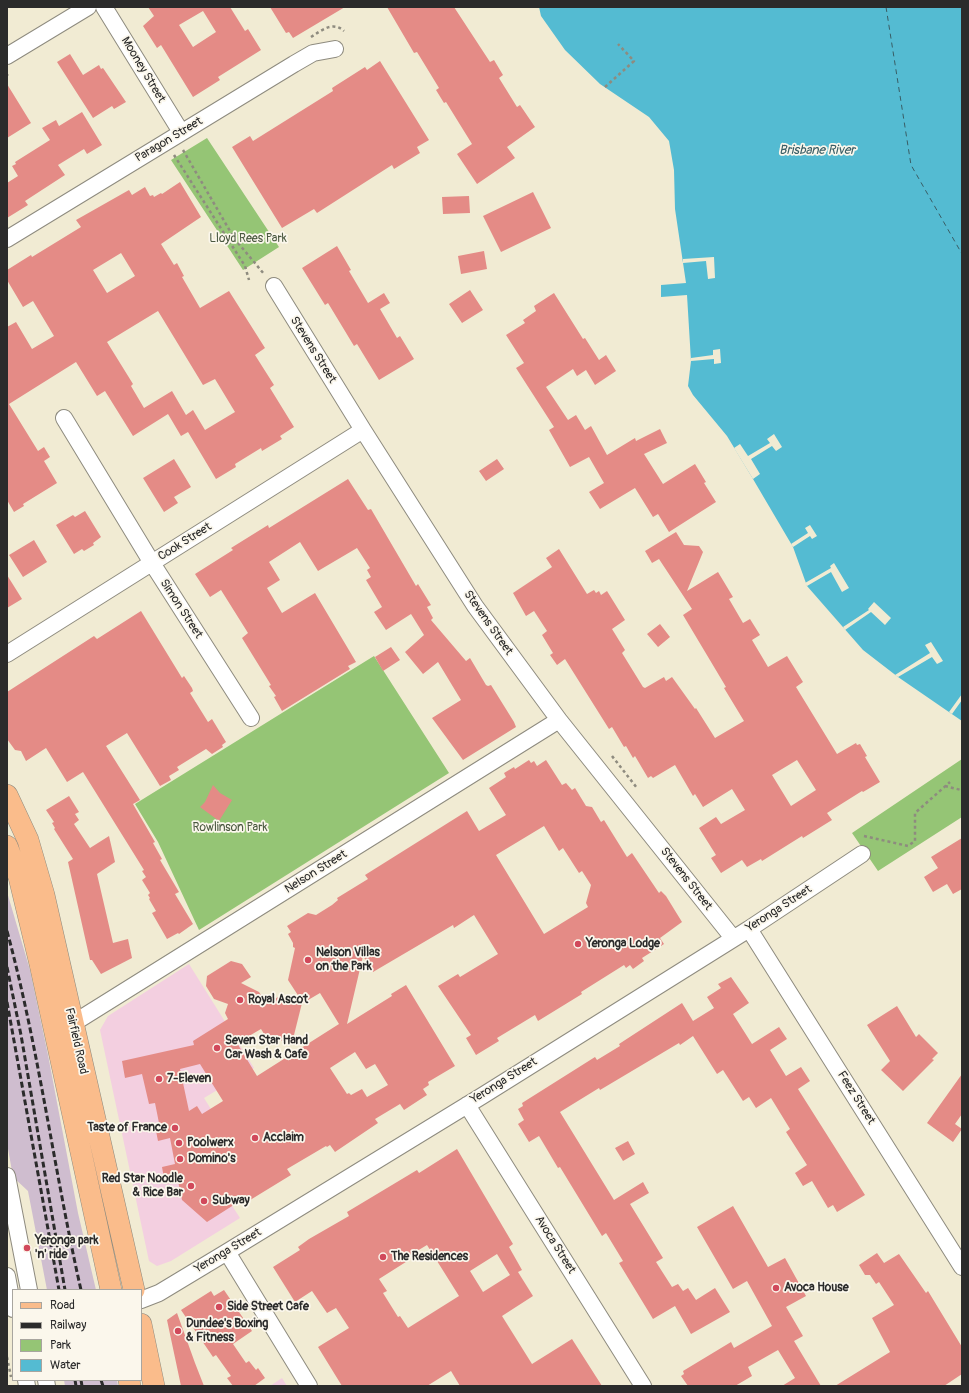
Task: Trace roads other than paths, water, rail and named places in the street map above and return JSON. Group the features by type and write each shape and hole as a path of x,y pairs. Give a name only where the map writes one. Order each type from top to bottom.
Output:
{"main road":[{"name":"Fairfield Road","path":"7,796 28,840 44,895 72,1024 134,1289"},
{"name":"Fairfield Road","path":"7,846 19,877 40,964 111,1289"},
{"path":"142,1329 154,1386"}],"street":[{"path":"7,56 88,7"},
{"name":"Mooney Street","path":"104,7 180,138"},
{"name":"Paragon Street","path":"7,239 180,138 305,57 321,51 335,49"},
{"name":"Stevens Street","path":"269,280 475,606 559,720 732,938"},
{"name":"Simon Street","path":"64,418 152,563 251,718"},
{"name":"Cook Street","path":"7,654 363,430"},
{"name":"Nelson Street","path":"72,1024 559,720"},
{"name":"Yeronga Street","path":"142,1300 159,1293 467,1105 732,938 749,929 862,854"},
{"name":"Feez Street","path":"749,929 962,1267"},
{"name":"Avoca Street","path":"467,1105 643,1386"},
{"path":"7,1176 29,1289"},
{"path":"227,1252 309,1386"},
{"path":"7,1276 12,1304"}],"water":[{"name":"Brisbane River","path":"539,7 962,7 962,721 898,677 863,650 807,586 793,547 753,479 727,436 693,395 688,386 691,361 687,295 661,297 661,285 686,283 675,209 674,170 669,141 649,117 600,84 565,50 541,16"}],"railway":[{"path":"7,931 28,1020 81,1289"},
{"path":"7,967 21,1035 65,1289"},
{"path":"7,1002 59,1289"},
{"path":"75,1381 76,1386"},
{"path":"81,1381 82,1386"},
{"path":"101,1381 103,1386"}],"place":[{"name":"Yeronga Lodge","path":"578,944"},
{"name":"Nelson Villas on the Park","path":"308,960"},
{"name":"Royal Ascot","path":"240,1000"},
{"name":"Seven Star Hand Car Wash & Cafe","path":"217,1048"},
{"name":"7-Eleven","path":"159,1079"},
{"name":"Taste of France","path":"175,1128"},
{"name":"Acclaim","path":"255,1138"},
{"name":"Poolwerx","path":"179,1143"},
{"name":"Domino's","path":"180,1159"},
{"name":"Red Star Noodle & Rice Bar","path":"191,1186"},
{"name":"Subway","path":"204,1201"},
{"name":"Yeronga park 'n' ride","path":"27,1248"},
{"name":"The Residences","path":"383,1257"},
{"name":"Avoca House","path":"776,1288"},
{"name":"Side Street Cafe","path":"219,1307"},
{"name":"Dundee's Boxing & Fitness","path":"178,1331"}],"park label":[{"name":"Lloyd Rees Park","path":"248,239"},
{"name":"Rowlinson Park","path":"230,828"}]}
